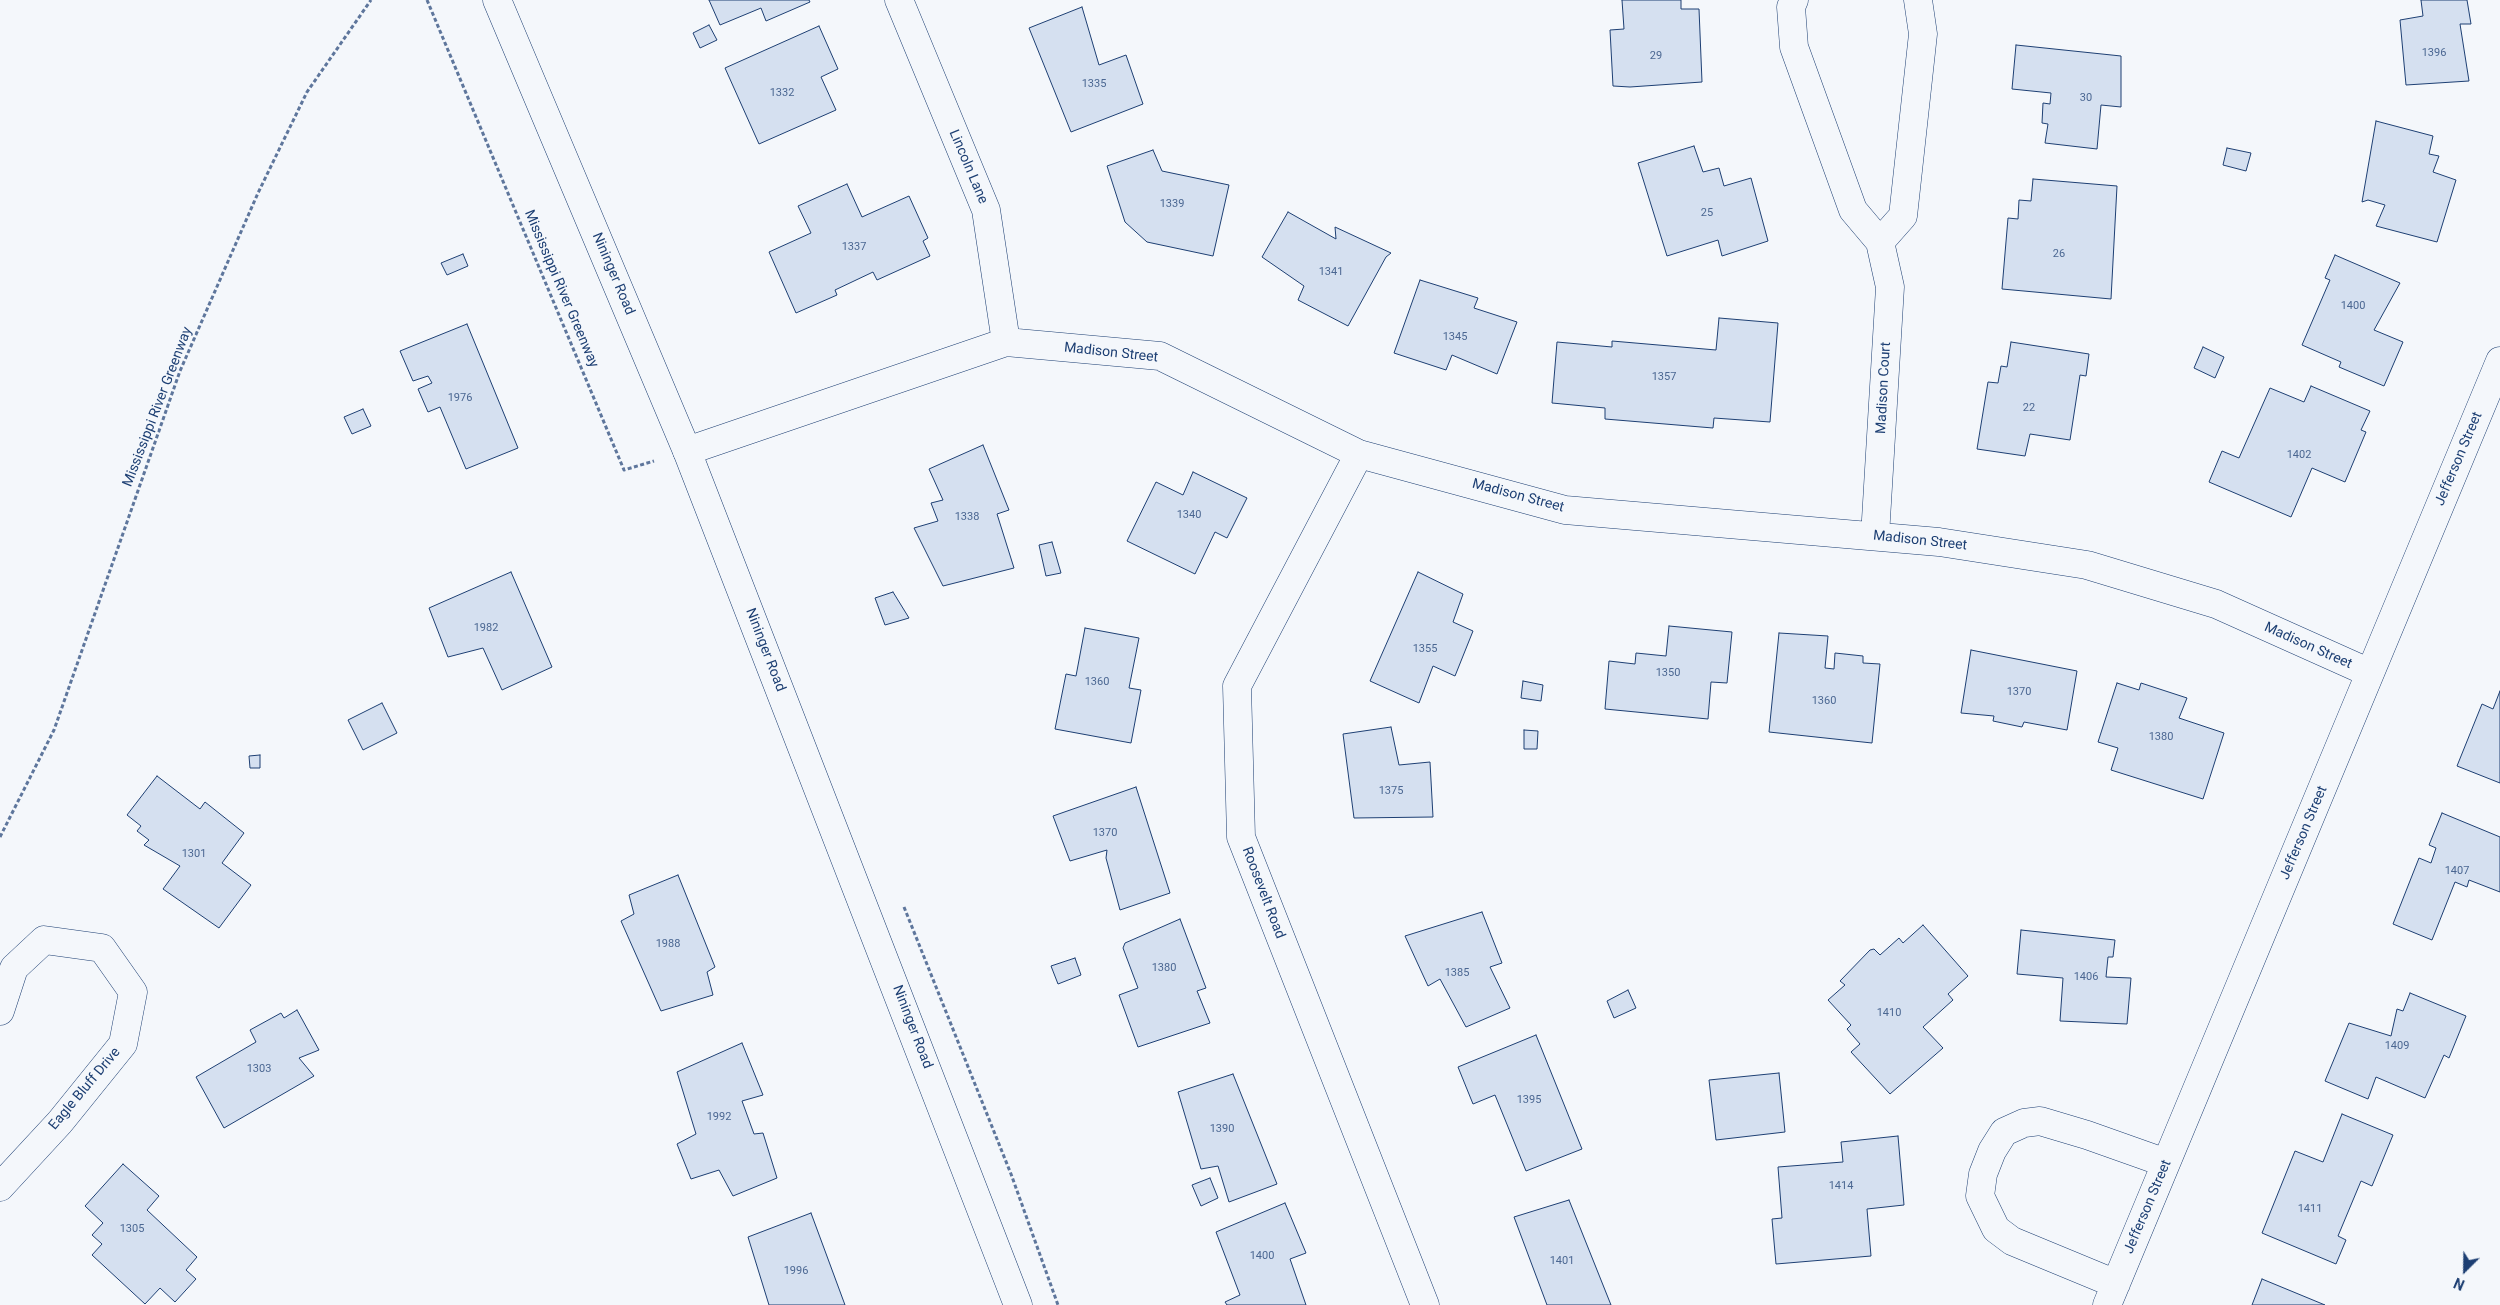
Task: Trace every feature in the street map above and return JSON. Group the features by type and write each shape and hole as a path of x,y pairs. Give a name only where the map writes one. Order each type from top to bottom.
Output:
{"street":[{"name":"Nininger Road","path":"497,0 687,451 1018,1305"},
{"name":"Lincoln Lane","path":"899,0 986,210 1006,342"},
{"name":"Madison Court","path":"1794,0 1791,7 1794,47 1853,210 1880,242 1890,286 1874,536"},
{"path":"1880,242 1903,216 1923,34 1918,0"},
{"name":"Madison Street","path":"687,451 1006,342 1160,356 1359,454 1565,510 1939,542 2087,565 2216,604 2370,673"},
{"name":"Jefferson Street","path":"2112,1295 2370,673 2498,371"},
{"name":"Roosevelt Road","path":"1359,454 1237,686 1241,837 1425,1305"},
{"name":"Eagle Bluff Drive","path":"0,1011 14,968 44,940 102,948 132,992 123,1044 60,1122 0,1187"},
{"path":"2112,1295 2012,1241 1996,1228 1980,1196 1983,1174 1992,1151 2004,1132 2024,1123 2040,1121 2087,1134 2166,1163"}],"path":[{"name":"Mississippi River Greenway","path":"0,837 54,730 180,371 258,194 307,92 370,0"},
{"name":"Mississippi River Greenway","path":"427,0 624,470 687,451"}],"building":[{"path":"709,0 809,0 810,2 766,21 761,8 720,25"},
{"path":"1622,0 1681,0 1681,9 1699,9 1702,82 1630,87 1613,86 1610,30 1624,29"},
{"path":"2421,0 2467,0 2471,24 2460,24 2469,81 2406,85 2400,20 2423,16"},
{"path":"1082,7 1099,65 1126,55 1143,104 1071,132 1029,28"},
{"path":"709,25 717,40 700,48 693,33"},
{"path":"819,26 838,69 821,77 836,110 759,144 725,68"},
{"path":"2016,45 2121,56 2121,107 2101,105 2097,149 2045,143 2048,124 2042,123 2043,103 2050,104 2051,93 2012,89"},
{"path":"2376,121 2433,136 2429,154 2439,156 2433,172 2456,180 2437,242 2376,226 2385,205 2368,200 2362,202"},
{"path":"1694,146 1703,172 1719,168 1724,186 1751,178 1768,241 1722,256 1718,240 1667,256 1638,163"},
{"path":"2227,148 2251,153 2246,171 2223,165"},
{"path":"1153,150 1162,171 1229,185 1213,256 1147,242 1125,222 1107,166"},
{"path":"2033,179 2117,186 2111,299 2002,289 2008,218 2018,219 2019,200 2031,201"},
{"path":"847,184 862,217 909,196 928,238 923,241 930,256 877,280 873,272 835,290 837,295 796,313 769,252 811,233 798,206"},
{"path":"1288,212 1336,239 1335,227 1391,253 1386,257 1348,326 1298,300 1304,286 1262,257"},
{"path":"463,254 468,266 447,275 441,263"},
{"path":"2335,255 2400,283 2374,330 2403,342 2384,386 2339,367 2341,362 2302,345 2330,280 2325,278"},
{"path":"1420,280 1478,298 1474,308 1517,322 1497,374 1452,355 1446,370 1394,353"},
{"path":"1719,318 1778,323 1770,422 1714,418 1713,428 1605,419 1605,408 1552,403 1557,342 1612,347 1612,341 1716,350"},
{"path":"467,324 518,448 466,469 440,407 428,412 418,389 432,383 428,376 413,381 400,351"},
{"path":"2011,342 2089,354 2086,376 2080,375 2070,440 2030,434 2025,456 1977,449 1988,382 1998,383 2001,366 2007,367"},
{"path":"2203,347 2224,357 2215,378 2194,368"},
{"path":"2311,386 2370,411 2361,430 2366,432 2345,482 2312,468 2291,517 2209,482 2222,451 2239,458 2270,388 2304,402"},
{"path":"363,409 371,426 352,434 344,417"},
{"path":"983,445 1009,510 997,514 1014,568 943,586 914,528 938,521 931,503 943,500 929,469"},
{"path":"1193,472 1247,498 1227,538 1215,532 1195,574 1127,541 1156,482 1183,495"},
{"path":"1052,542 1061,573 1046,576 1039,545"},
{"path":"511,572 552,667 502,690 483,648 448,657 429,608"},
{"path":"1418,572 1463,594 1453,622 1473,631 1455,676 1433,666 1419,703 1370,681"},
{"path":"893,592 909,618 885,625 875,598"},
{"path":"1669,626 1732,632 1727,683 1711,682 1708,719 1605,709 1609,661 1635,664 1636,653 1666,656"},
{"path":"1085,628 1139,638 1129,688 1141,690 1131,743 1055,729 1066,674 1076,676"},
{"path":"1779,633 1828,636 1825,668 1834,669 1835,653 1863,656 1863,663 1880,664 1872,743 1769,732"},
{"path":"1971,650 2077,671 2067,730 2024,722 2022,727 1993,721 1994,716 1961,713"},
{"path":"1523,681 1543,685 1541,701 1521,698"},
{"path":"2117,683 2139,690 2141,683 2187,698 2179,718 2224,733 2203,799 2111,770 2118,748 2098,742"},
{"path":"2500,691 2500,783 2457,766 2482,704 2493,709"},
{"path":"382,703 397,733 363,750 348,720"},
{"path":"1391,727 1399,765 1430,762 1433,817 1354,818 1343,734"},
{"path":"1524,730 1538,731 1537,749 1524,749"},
{"path":"260,755 260,768 250,768 249,756"},
{"path":"157,776 200,809 205,802 244,833 222,863 251,885 219,928 163,889 180,866 144,845 149,840 137,831 141,826 127,815"},
{"path":"1136,787 1170,893 1120,910 1106,858 1107,850 1070,861 1053,816"},
{"path":"2442,813 2500,837 2500,892 2469,880 2467,887 2455,882 2432,940 2393,924 2419,858 2431,863 2436,848 2429,845"},
{"path":"678,875 715,967 707,972 713,995 661,1011 621,921 634,914 629,895"},
{"path":"1482,912 1502,963 1490,967 1510,1008 1466,1027 1440,979 1428,986 1405,936"},
{"path":"1180,919 1206,988 1197,991 1210,1023 1138,1047 1119,995 1138,988 1123,948 1125,943"},
{"path":"1923,925 1968,976 1948,994 1953,1000 1923,1027 1943,1048 1890,1094 1851,1052 1860,1044 1847,1029 1851,1025 1828,1000 1845,985 1840,981 1870,950 1874,949 1880,955 1899,938 1903,943"},
{"path":"2021,930 2115,940 2113,957 2108,957 2106,977 2131,978 2127,1024 2060,1021 2063,978 2017,974"},
{"path":"1075,958 1081,975 1058,984 1051,966"},
{"path":"1628,990 1636,1008 1614,1018 1607,1001"},
{"path":"2410,993 2466,1016 2449,1058 2444,1055 2425,1098 2376,1077 2368,1099 2325,1081 2349,1023 2391,1036 2397,1009 2403,1011"},
{"path":"297,1010 319,1050 299,1058 314,1076 224,1128 196,1077 256,1042 250,1030 281,1013 284,1018"},
{"path":"1536,1035 1582,1149 1526,1171 1495,1095 1473,1104 1458,1067"},
{"path":"742,1043 763,1095 742,1101 754,1134 763,1133 777,1178 733,1196 719,1170 691,1179 677,1144 696,1134 677,1072"},
{"path":"1779,1073 1785,1132 1716,1140 1709,1080"},
{"path":"1233,1074 1277,1184 1229,1202 1218,1166 1201,1169 1178,1092"},
{"path":"2342,1114 2393,1135 2372,1186 2361,1181 2338,1236 2346,1240 2336,1264 2262,1233 2295,1151 2323,1162"},
{"path":"1898,1136 1904,1205 1867,1209 1871,1256 1776,1264 1772,1219 1782,1218 1778,1167 1843,1162 1841,1142"},
{"path":"123,1164 159,1196 147,1210 197,1257 186,1270 196,1279 175,1302 160,1288 145,1304 92,1255 102,1244 92,1235 103,1223 85,1206"},
{"path":"1210,1178 1218,1198 1201,1206 1192,1185"},
{"path":"1569,1200 1611,1305 1547,1305 1514,1217"},
{"path":"1285,1203 1306,1253 1290,1259 1306,1305 1227,1305 1225,1302 1240,1295 1216,1232"},
{"path":"811,1213 845,1305 769,1305 748,1237"},
{"path":"2262,1279 2325,1305 2252,1305"}]}
